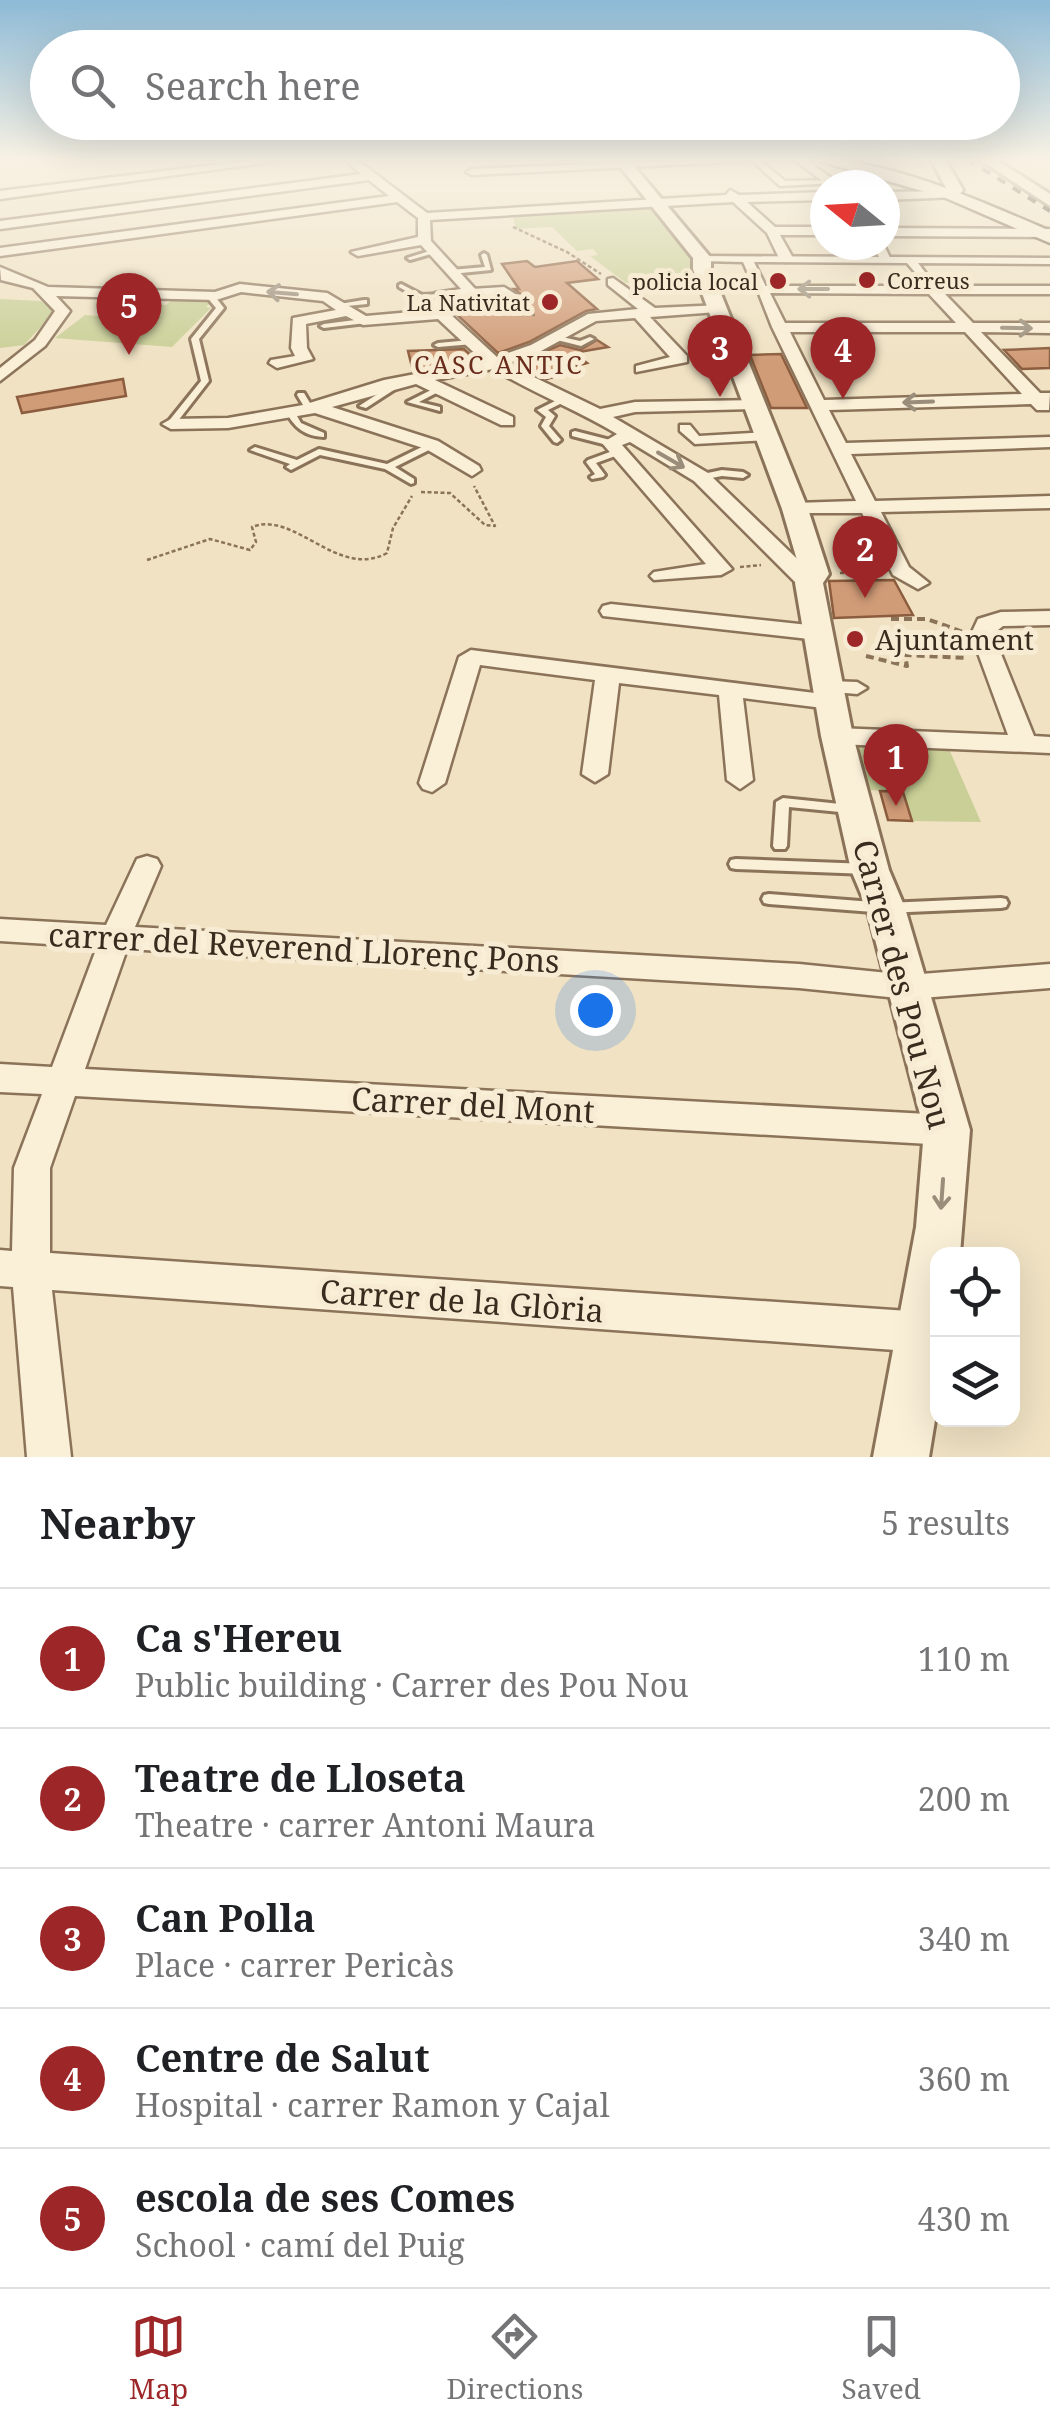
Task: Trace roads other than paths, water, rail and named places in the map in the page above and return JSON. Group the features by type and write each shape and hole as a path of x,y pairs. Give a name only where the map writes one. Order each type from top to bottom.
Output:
{"street":[{"path":"0,252 231,227"},
{"path":"427,227 431,246 451,272 502,314"},
{"path":"678,227 702,258 810,258"},
{"path":"767,227 786,258"},
{"path":"772,232 810,232"},
{"path":"900,232 1047,234"},
{"path":"358,252 431,246"},
{"name":"Carrer des Pou Nou","path":"702,258 717,308 795,509 805,573 857,810 946,1130 940,1227 901,1457"},
{"path":"748,258 867,507 909,577"},
{"path":"900,260 1050,261"},
{"path":"910,260 969,328 1043,398 1050,413"},
{"path":"0,271 6,277 38,285 64,311"},
{"path":"486,279 516,299 490,305"},
{"path":"613,282 645,313 681,358 642,368"},
{"path":"46,291 210,296 240,288 327,297 364,321 385,325 471,292 498,290"},
{"path":"761,289 1050,290"},
{"path":"0,376 40,343 64,311 117,294"},
{"path":"441,305 470,342 494,364 596,415 721,569 660,576"},
{"path":"277,363 305,358 299,348 298,322 342,308"},
{"path":"170,424 228,423 290,411 316,400 494,364 594,317 717,308"},
{"path":"779,327 1050,328"},
{"path":"421,380 507,422"},
{"path":"817,405 1043,398"},
{"path":"316,400 432,445 472,470"},
{"path":"596,415 635,407 754,404"},
{"path":"686,428 694,440 767,436"},
{"path":"838,449 1050,442"},
{"path":"619,443 701,477 805,573"},
{"path":"795,509 1050,502"},
{"path":"611,611 832,684 1037,744"},
{"path":"1037,744 982,634 986,624 1002,619 1050,618"},
{"path":"432,783 471,658 730,690 832,684"},
{"path":"595,774 608,674"},
{"path":"730,690 740,780"},
{"path":"49,1457 15,1269 32,1168 116,936 147,866"},
{"name":"carrer del Reverend Llorenç Pons","path":"0,930 799,976 908,987 1050,976"},
{"name":"Carrer del Mont","path":"0,1078 946,1130"},
{"name":"Carrer de la Glòria","path":"15,1269 923,1332"}],"lane":[{"path":"410,258 431,246"},
{"path":"451,272 489,269 484,255"},
{"path":"401,286 441,305"},
{"path":"170,424 205,381 195,338 220,308 210,296"},
{"path":"342,308 364,302"},
{"path":"410,308 441,305"},
{"path":"324,326 364,321"},
{"path":"556,337 581,344 590,339"},
{"path":"438,345 470,342"},
{"path":"363,406 401,383"},
{"path":"437,409 411,402 440,389"},
{"path":"557,440 545,426 551,416 541,410 564,400"},
{"path":"290,411 298,425 321,435"},
{"path":"576,434 619,443"},
{"path":"595,477 600,475 591,462 619,443"},
{"path":"388,467 432,445"},
{"path":"255,450 294,465 318,452 388,467 410,481"},
{"path":"701,477 722,472 730,477 743,475"},
{"path":"780,846 783,802 857,810"},
{"path":"736,864 878,889 1001,903"},
{"path":"769,898 878,889"}],"place":[{"name":"Correus","path":"867,280"},
{"name":"policia local","path":"778,281"},
{"name":"La Nativitat","path":"550,302"},
{"name":"escola de ses Comes","path":"129,355"},
{"name":"Can Polla","path":"720,397"},
{"name":"Centre de Salut","path":"843,399"},
{"name":"Teatre de Lloseta","path":"865,598"},
{"name":"Ajuntament","path":"855,639"},
{"name":"Ca s'Hereu","path":"896,806"}],"district":[{"name":"CASC ANTIC","path":"499,364"}]}
